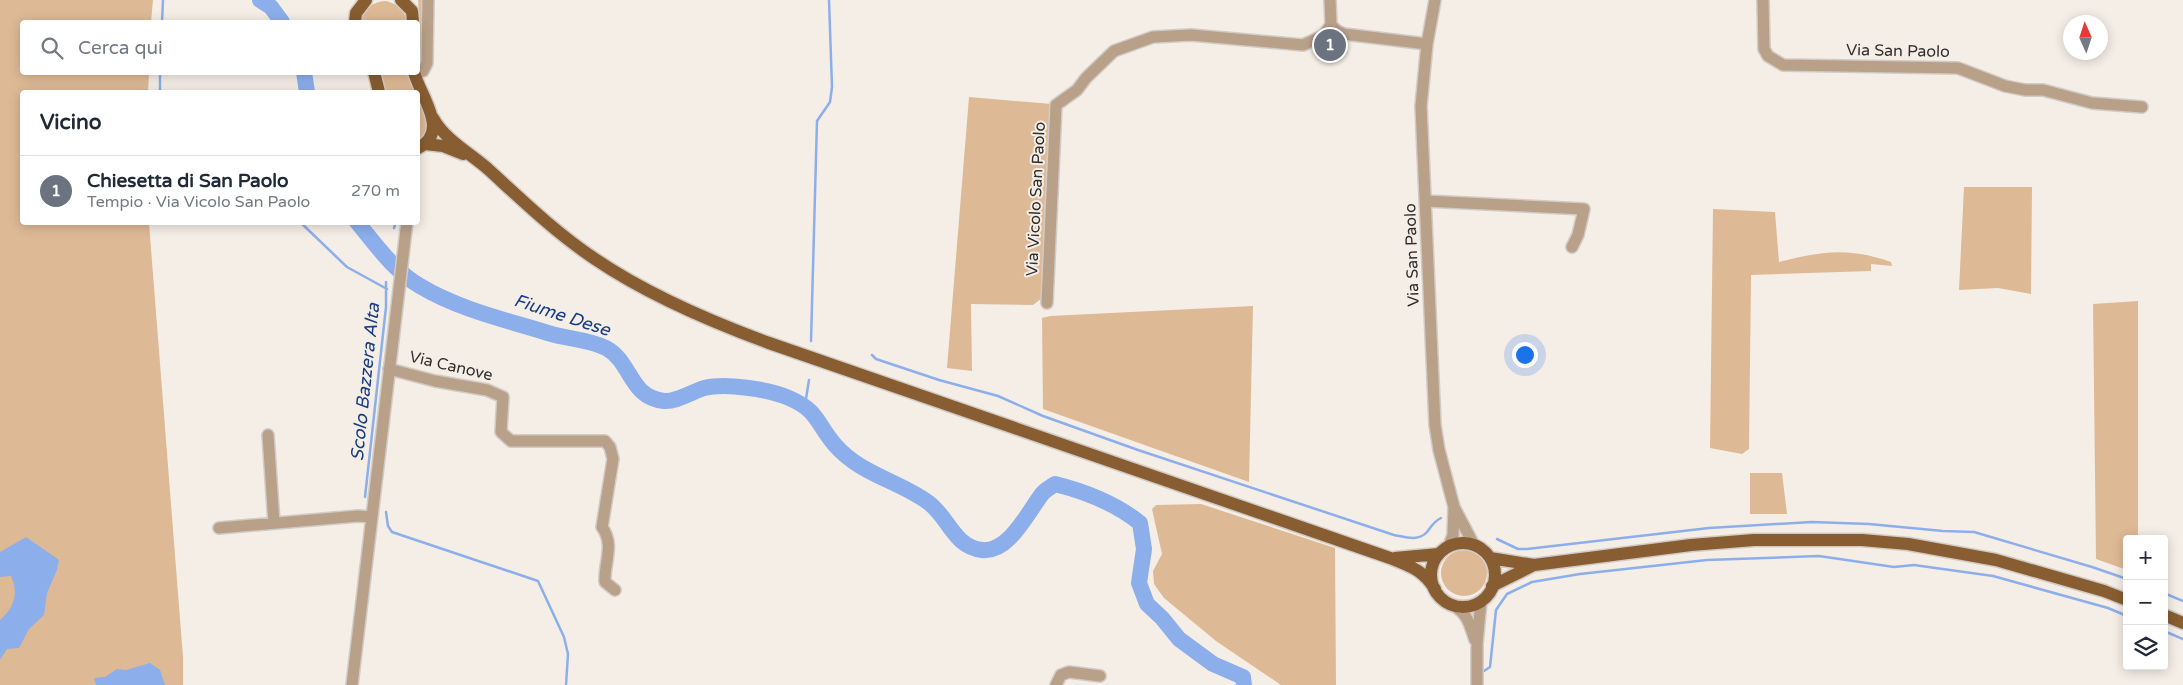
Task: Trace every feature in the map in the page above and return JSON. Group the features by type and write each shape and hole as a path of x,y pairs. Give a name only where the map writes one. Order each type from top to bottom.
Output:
{"main road":[{"path":"351,0 355,18"},
{"path":"355,18 366,0"},
{"path":"401,0 413,11"},
{"path":"375,75 378,90"},
{"path":"417,75 420,90"},
{"path":"420,92 438,127 531,210 594,259 641,287 702,317 769,343 1390,558 1412,567 1426,576 1434,590 1446,602 1453,605 1472,605 1481,600 1492,586 1534,565"},
{"path":"420,146 432,132 433,118"},
{"path":"420,147 444,146 465,155 486,168"},
{"path":"1490,558 1534,565 1691,545 1754,540 1862,540 1934,548 1996,560 2123,599"},
{"path":"1390,558 1444,550 1465,543 1474,545 1483,550 1490,558 1494,576 1492,586"},
{"path":"1434,590 1431,571 1444,550"},
{"path":"2168,617 2183,623"}],"street":[{"path":"420,71 423,71 427,63 428,0"},
{"path":"1330,0 1331,25 1337,31 1344,34 1427,44"},
{"name":"Via San Paolo","path":"1435,0 1427,44 1421,106 1435,425 1439,450 1454,506 1474,545"},
{"name":"Via San Paolo","path":"1763,0 1764,48 1768,56 1783,65 1958,68 2004,86 2025,90 2043,90 2092,103 2142,107"},
{"name":"Via Vicolo San Paolo","path":"1047,303 1056,105 1077,90 1086,78 1114,50 1153,37 1191,35 1303,45 1323,36 1331,25"},
{"path":"1426,201 1584,209 1578,235 1572,247"},
{"name":"Via Canove","path":"352,685 407,225"},
{"name":"Via Canove","path":"389,369 435,381 487,390 503,397 502,432 511,441 605,441 610,447 613,459 602,527 608,534 610,547 604,569 605,582 615,590"},
{"path":"268,435 274,523"},
{"name":"Via San Paolo","path":"1444,550 1453,534 1454,506"},
{"path":"219,528 358,516 371,517"},
{"path":"1477,685 1476,644 1481,600"},
{"path":"1453,605 1463,612 1468,620 1476,644"},
{"path":"1056,685 1061,675 1069,672 1100,676"}],"shaded area":[{"path":"0,0 153,0 151,20 20,20 20,75 149,75 148,90 20,90 20,225 149,225 183,657 183,685 0,685"},
{"path":"418,0 423,0 423,56 421,57 420,56"},
{"path":"386,1 394,4 400,8 406,20 362,20 367,9 377,3"},
{"path":"382,75 409,75 413,90 386,90"},
{"path":"969,97 1052,104 1042,298 1033,305 971,304 972,371 947,368"},
{"path":"420,105 427,122 423,137 420,140"},
{"path":"1964,187 2032,187 2031,294 1998,288 1959,290"},
{"path":"1713,209 1775,212 1779,262 1809,255 1835,252 1876,257 1891,262 1892,266 1871,264 1871,271 1751,275 1749,449 1742,454 1710,448"},
{"path":"2138,301 2138,535 2123,535 2123,569 2096,559 2093,304"},
{"path":"1253,306 1249,482 1043,409 1042,318 1050,316"},
{"path":"1750,473 1782,473 1787,514 1750,514"},
{"path":"1201,504 1335,548 1336,685 1281,685 1216,641 1164,598 1154,584 1153,571 1162,554 1152,509 1156,505"},
{"path":"1464,550 1477,554 1483,560 1487,573 1483,586 1477,592 1464,596 1451,592 1445,586 1441,573 1445,560 1451,554"}],"water":[{"path":"26,537 59,560 57,570 47,593 44,615 29,629 19,648 7,649 0,660 0,620 12,605 15,588 11,576 0,577 0,552"},
{"path":"150,663 160,670 165,685 96,685 94,678 105,677 117,669 126,670"}],"waterway":[{"name":"Scolo Bazzera Alta","path":"162,20 163,0"},
{"name":"Fiume Dese","path":"260,0 271,7 281,20"},
{"path":"811,341 817,121 830,102 832,87 829,0"},
{"name":"Scolo Bazzera Alta","path":"160,75 160,90"},
{"name":"Fiume Dese","path":"304,75 307,90"},
{"name":"Scolo Bazzera Alta","path":"303,225 347,267 387,289"},
{"name":"Fiume Dese","path":"359,225 394,265 420,286 450,301 482,313 606,348 615,354 637,386 653,398 669,401 704,388 724,386 770,392 799,403 812,413 835,445 845,455 869,471 918,495 936,509 958,538 973,548 982,550 992,549 1001,545 1017,530 1043,493 1055,484 1111,504 1140,523 1144,549 1139,583 1147,604 1162,618 1179,639 1213,664 1243,677 1244,685"},
{"name":"Scolo Bazzera Alta","path":"365,497 386,307 386,282"},
{"path":"872,355 876,359 939,380 998,396 1043,416 1138,450 1394,535 1411,538 1420,537 1441,518"},
{"path":"805,405 809,380"},
{"name":"Scolo Bazzera Alta","path":"386,512 388,526 392,532 538,581 564,637 568,654 566,685"},
{"path":"1497,539 1518,549 1527,549 1709,528 1812,522 1869,524 1974,532 2123,578"},
{"path":"1484,671 1490,667 1496,610 1507,594 1532,582 1580,574 1707,560 1819,556 1894,567 1914,565 1993,576 2108,608 2123,614"},
{"path":"2168,595 2183,601"},
{"path":"2168,633 2183,639"}],"place":[{"name":"Chiesetta di San Paolo","path":"1330,45"}]}
